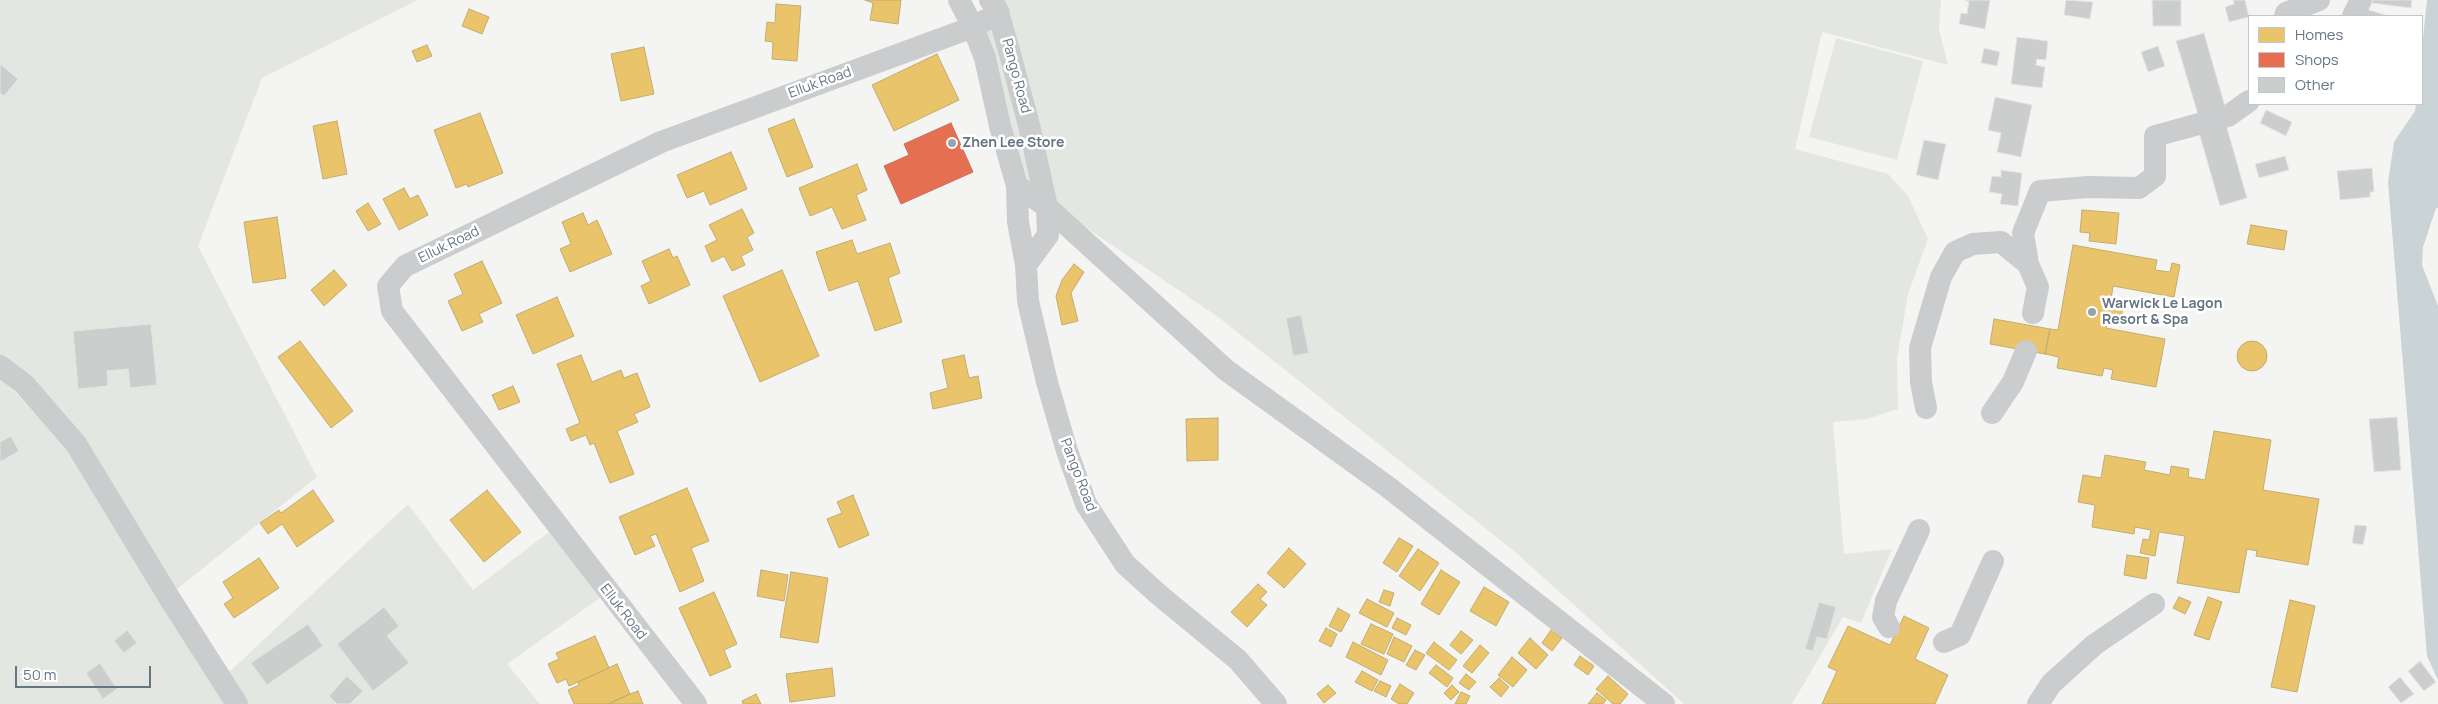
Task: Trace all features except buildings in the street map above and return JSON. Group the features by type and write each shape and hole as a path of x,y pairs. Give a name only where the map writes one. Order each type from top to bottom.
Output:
{"street":[{"path":"2285,15 2286,13 2319,0"},
{"path":"2353,15 2360,0"},
{"name":"Pango Road","path":"961,1 985,58 1000,126 1017,186 1018,222 1026,265 1028,301 1047,382 1067,451 1086,504 1125,564 1238,660 1276,704"},
{"name":"Pango Road","path":"994,7 1029,125 1047,207 1048,235 1026,265"},
{"name":"Elluk Road","path":"696,704 392,311 388,286 405,266 662,142 973,26 994,7"},
{"path":"2033,313 2038,287 2028,264 2023,233 2040,191 2088,187 2139,188 2154,176 2155,136 2228,116 2248,102"},
{"path":"1017,186 1047,207 1226,370 1388,487 1664,704"},
{"path":"1926,408 1921,382 1920,348 1941,277 1955,252 1973,244 2001,242 2028,264"},
{"path":"1992,413 2013,382 2026,351"},
{"path":"0,366 24,384 76,444 170,599 237,704"},
{"path":"1889,627 1884,617 1886,601 1919,530"},
{"path":"1944,642 1960,635 1993,561"},
{"path":"2038,704 2051,684 2094,645 2154,604"}],"shaded area":[{"path":"0,0 418,0 262,78 198,246 317,477 161,602 224,677 408,504 473,590 549,532 601,597 507,664 540,704 0,704 0,379 18,395 70,452 0,358"},
{"path":"1004,0 1941,0 1939,29 1948,65 1822,32 1795,149 1888,174 1908,196 1928,239 1908,294 1897,359 1898,409 1867,419 1833,422 1844,554 1892,549 1861,623 1843,617 1792,704 1684,704 1514,551 1218,317 1019,182 976,13"},
{"path":"2427,0 2438,0 2438,208 2436,208 2423,247 2422,265 2438,306 2438,680 2427,656 2388,182 2394,142 2415,111 2416,105 2423,105 2423,38"},
{"path":"1836,38 1923,61 1897,160 1809,137"}],"place":[{"name":"Zhen Lee Store","path":"952,143"},
{"name":"Warwick Le Lagon Resort & Spa","path":"2092,312"}]}
